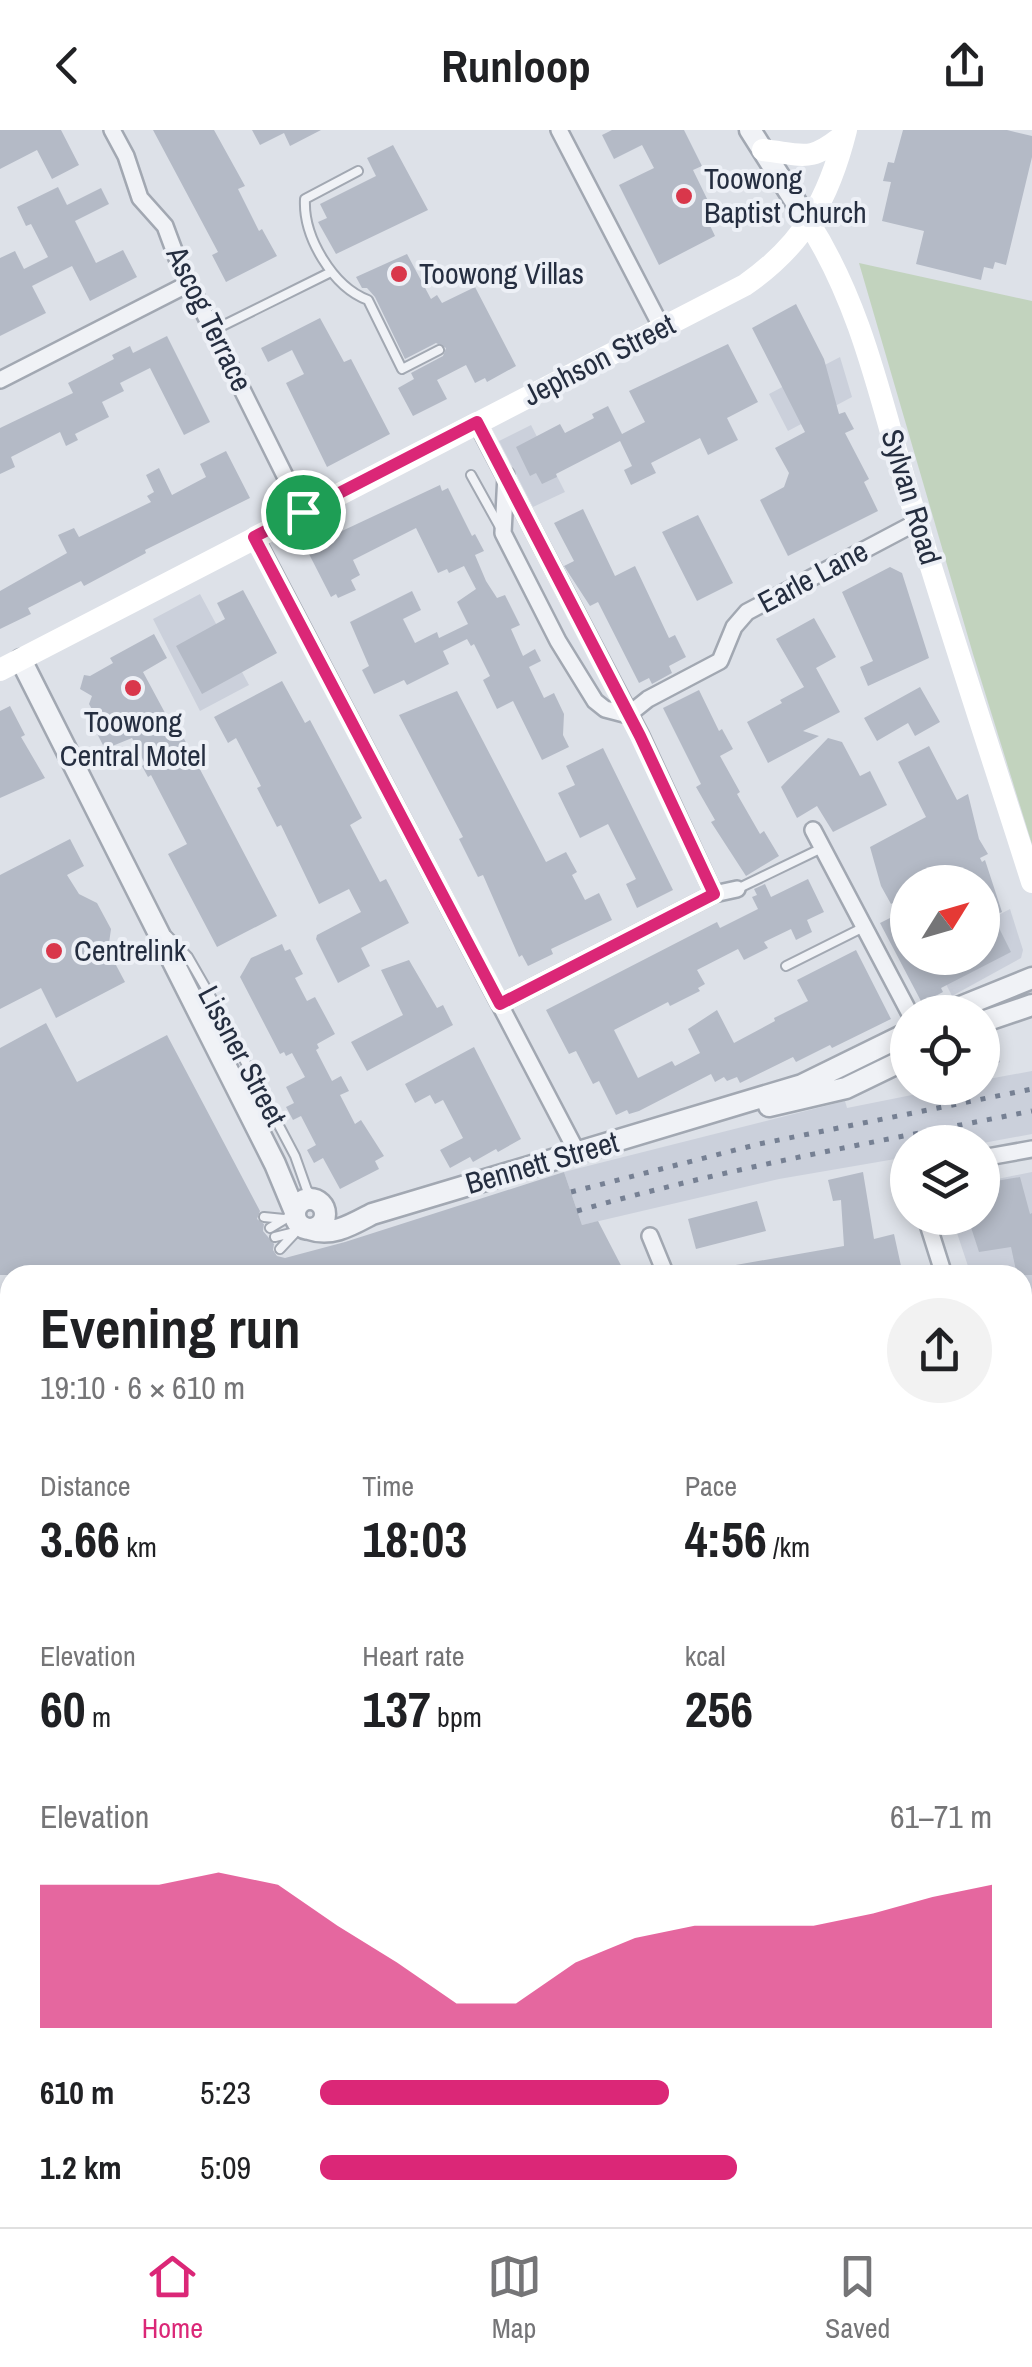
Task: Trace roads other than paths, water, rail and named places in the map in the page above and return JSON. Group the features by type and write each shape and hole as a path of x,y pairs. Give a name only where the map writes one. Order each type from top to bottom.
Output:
{"main road":[{"name":"Jephson Street","path":"10,665 754,278 810,223 830,185 845,132"},
{"path":"763,150 802,157 818,154 845,132"},
{"name":"Sylvan Road","path":"810,223 830,256 860,326 917,522 1032,882"}],"street":[{"name":"Ascog Terrace","path":"112,130 126,156 140,198 165,226 303,512"},
{"path":"559,130 662,328"},
{"name":"Sylvan Road","path":"750,130 810,223"},
{"path":"0,380 190,283"},
{"path":"477,422 628,715 714,894"},
{"path":"506,475 503,533 586,690 602,708 628,715"},
{"name":"Earle Lane","path":"628,715 720,661 736,624 747,612 917,522"},
{"path":"254,537 577,1152"},
{"name":"Lissner Street","path":"10,665 151,918 304,1216"},
{"path":"813,830 900,995"},
{"path":"500,1004 714,894 737,889"},
{"path":"990,995 1032,978"},
{"path":"1000,1016 1032,1005"},
{"name":"Bennett Street","path":"304,1216 320,1233 335,1231 372,1214 813,1081 890,1042"},
{"name":"Bennett Street","path":"713,1114 797,1101 838,1090 890,1066"},
{"path":"1000,1155 1032,1149"},
{"path":"931,1235 941,1265"},
{"path":"650,1236 662,1265"}],"lane":[{"path":"358,171 305,199 304,213 330,273 350,294 368,300 402,368 439,350"},
{"path":"214,330 330,273"},
{"path":"472,475 503,533"},
{"path":"737,889 822,848"},
{"name":"Lissner Street","path":"151,918 192,964 295,1156 307,1190 304,1216"},
{"path":"786,966 864,927"},
{"path":"264,1217 304,1216"},
{"path":"304,1216 272,1233 304,1216"},
{"path":"280,1249 304,1216"}],"railway":[{"path":"571,1192 759,1144 1032,1089"},
{"path":"577,1211 747,1168 1032,1111"}],"place":[{"name":"Toowong Baptist Church","path":"684,196"},
{"name":"Toowong Villas","path":"399,274"},
{"name":"Toowong Central Motel","path":"133,688"},
{"name":"Centrelink","path":"54,951"}]}
